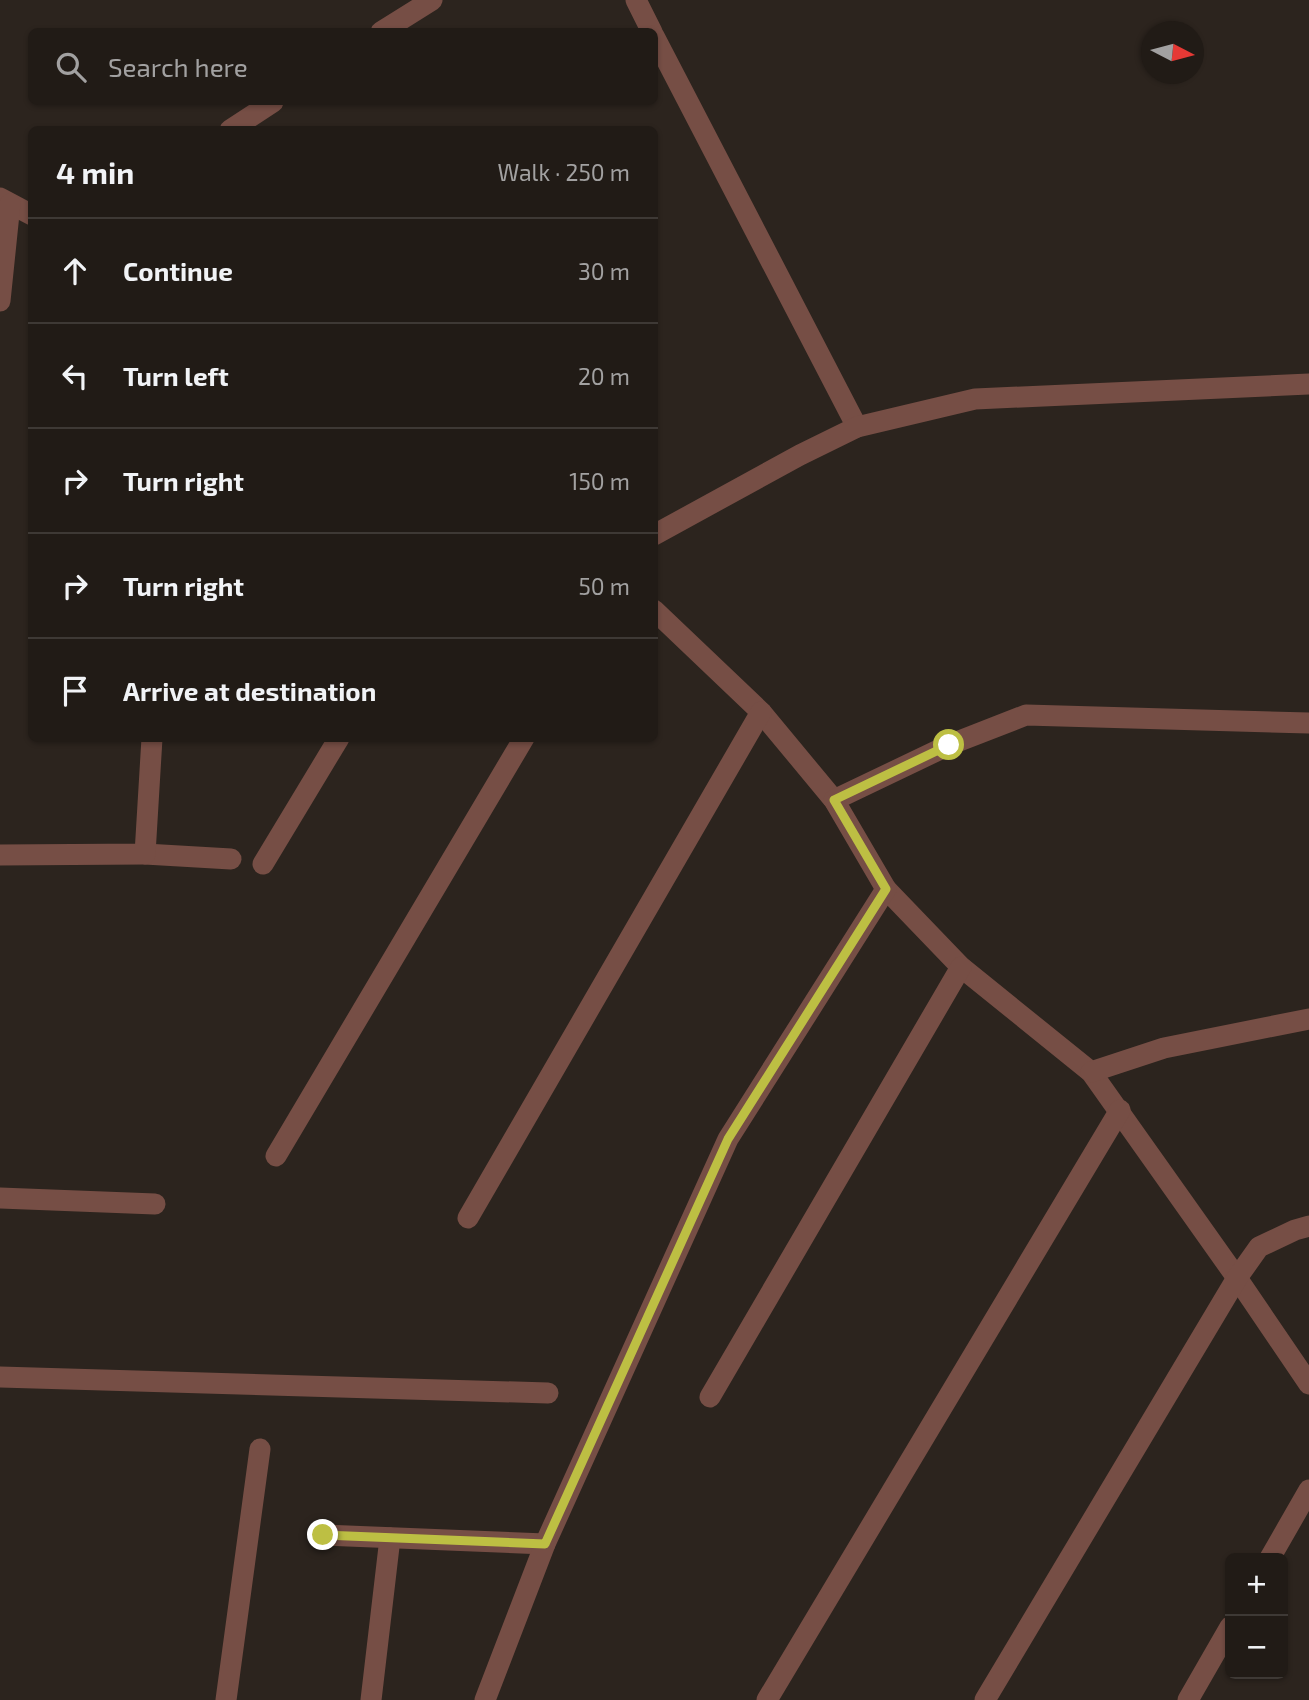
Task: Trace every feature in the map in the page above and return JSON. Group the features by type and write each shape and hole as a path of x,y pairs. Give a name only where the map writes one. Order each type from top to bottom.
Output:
{"street":[{"path":"387,28 430,0"},
{"path":"636,0 650,28"},
{"path":"658,44 857,427"},
{"path":"236,126 268,105"},
{"path":"0,300 5,201 28,213"},
{"path":"658,533 857,427 975,399 1309,384"},
{"path":"658,614 761,712 834,800 886,889 961,967 1091,1072 1309,1384"},
{"path":"468,1219 761,712"},
{"path":"834,800 949,745 1026,715 1309,723"},
{"path":"145,854 152,742"},
{"path":"263,864 337,742"},
{"path":"276,1156 522,742"},
{"path":"0,855 145,854 231,859"},
{"path":"485,1700 545,1544 728,1139 886,889"},
{"path":"710,1397 961,967"},
{"path":"1091,1072 1164,1048 1309,1018"},
{"path":"767,1700 1120,1110"},
{"path":"0,1198 155,1204"},
{"path":"985,1700 1237,1278 1259,1247 1309,1226"},
{"path":"0,1377 548,1393"},
{"path":"226,1700 260,1449"},
{"path":"1273,1553 1309,1490"},
{"path":"323,1535 545,1544"},
{"path":"371,1700 390,1538"},
{"path":"1188,1700 1225,1636"}],"route":[{"path":"323,1535 545,1544 728,1139 886,889 834,800 949,745"}]}
